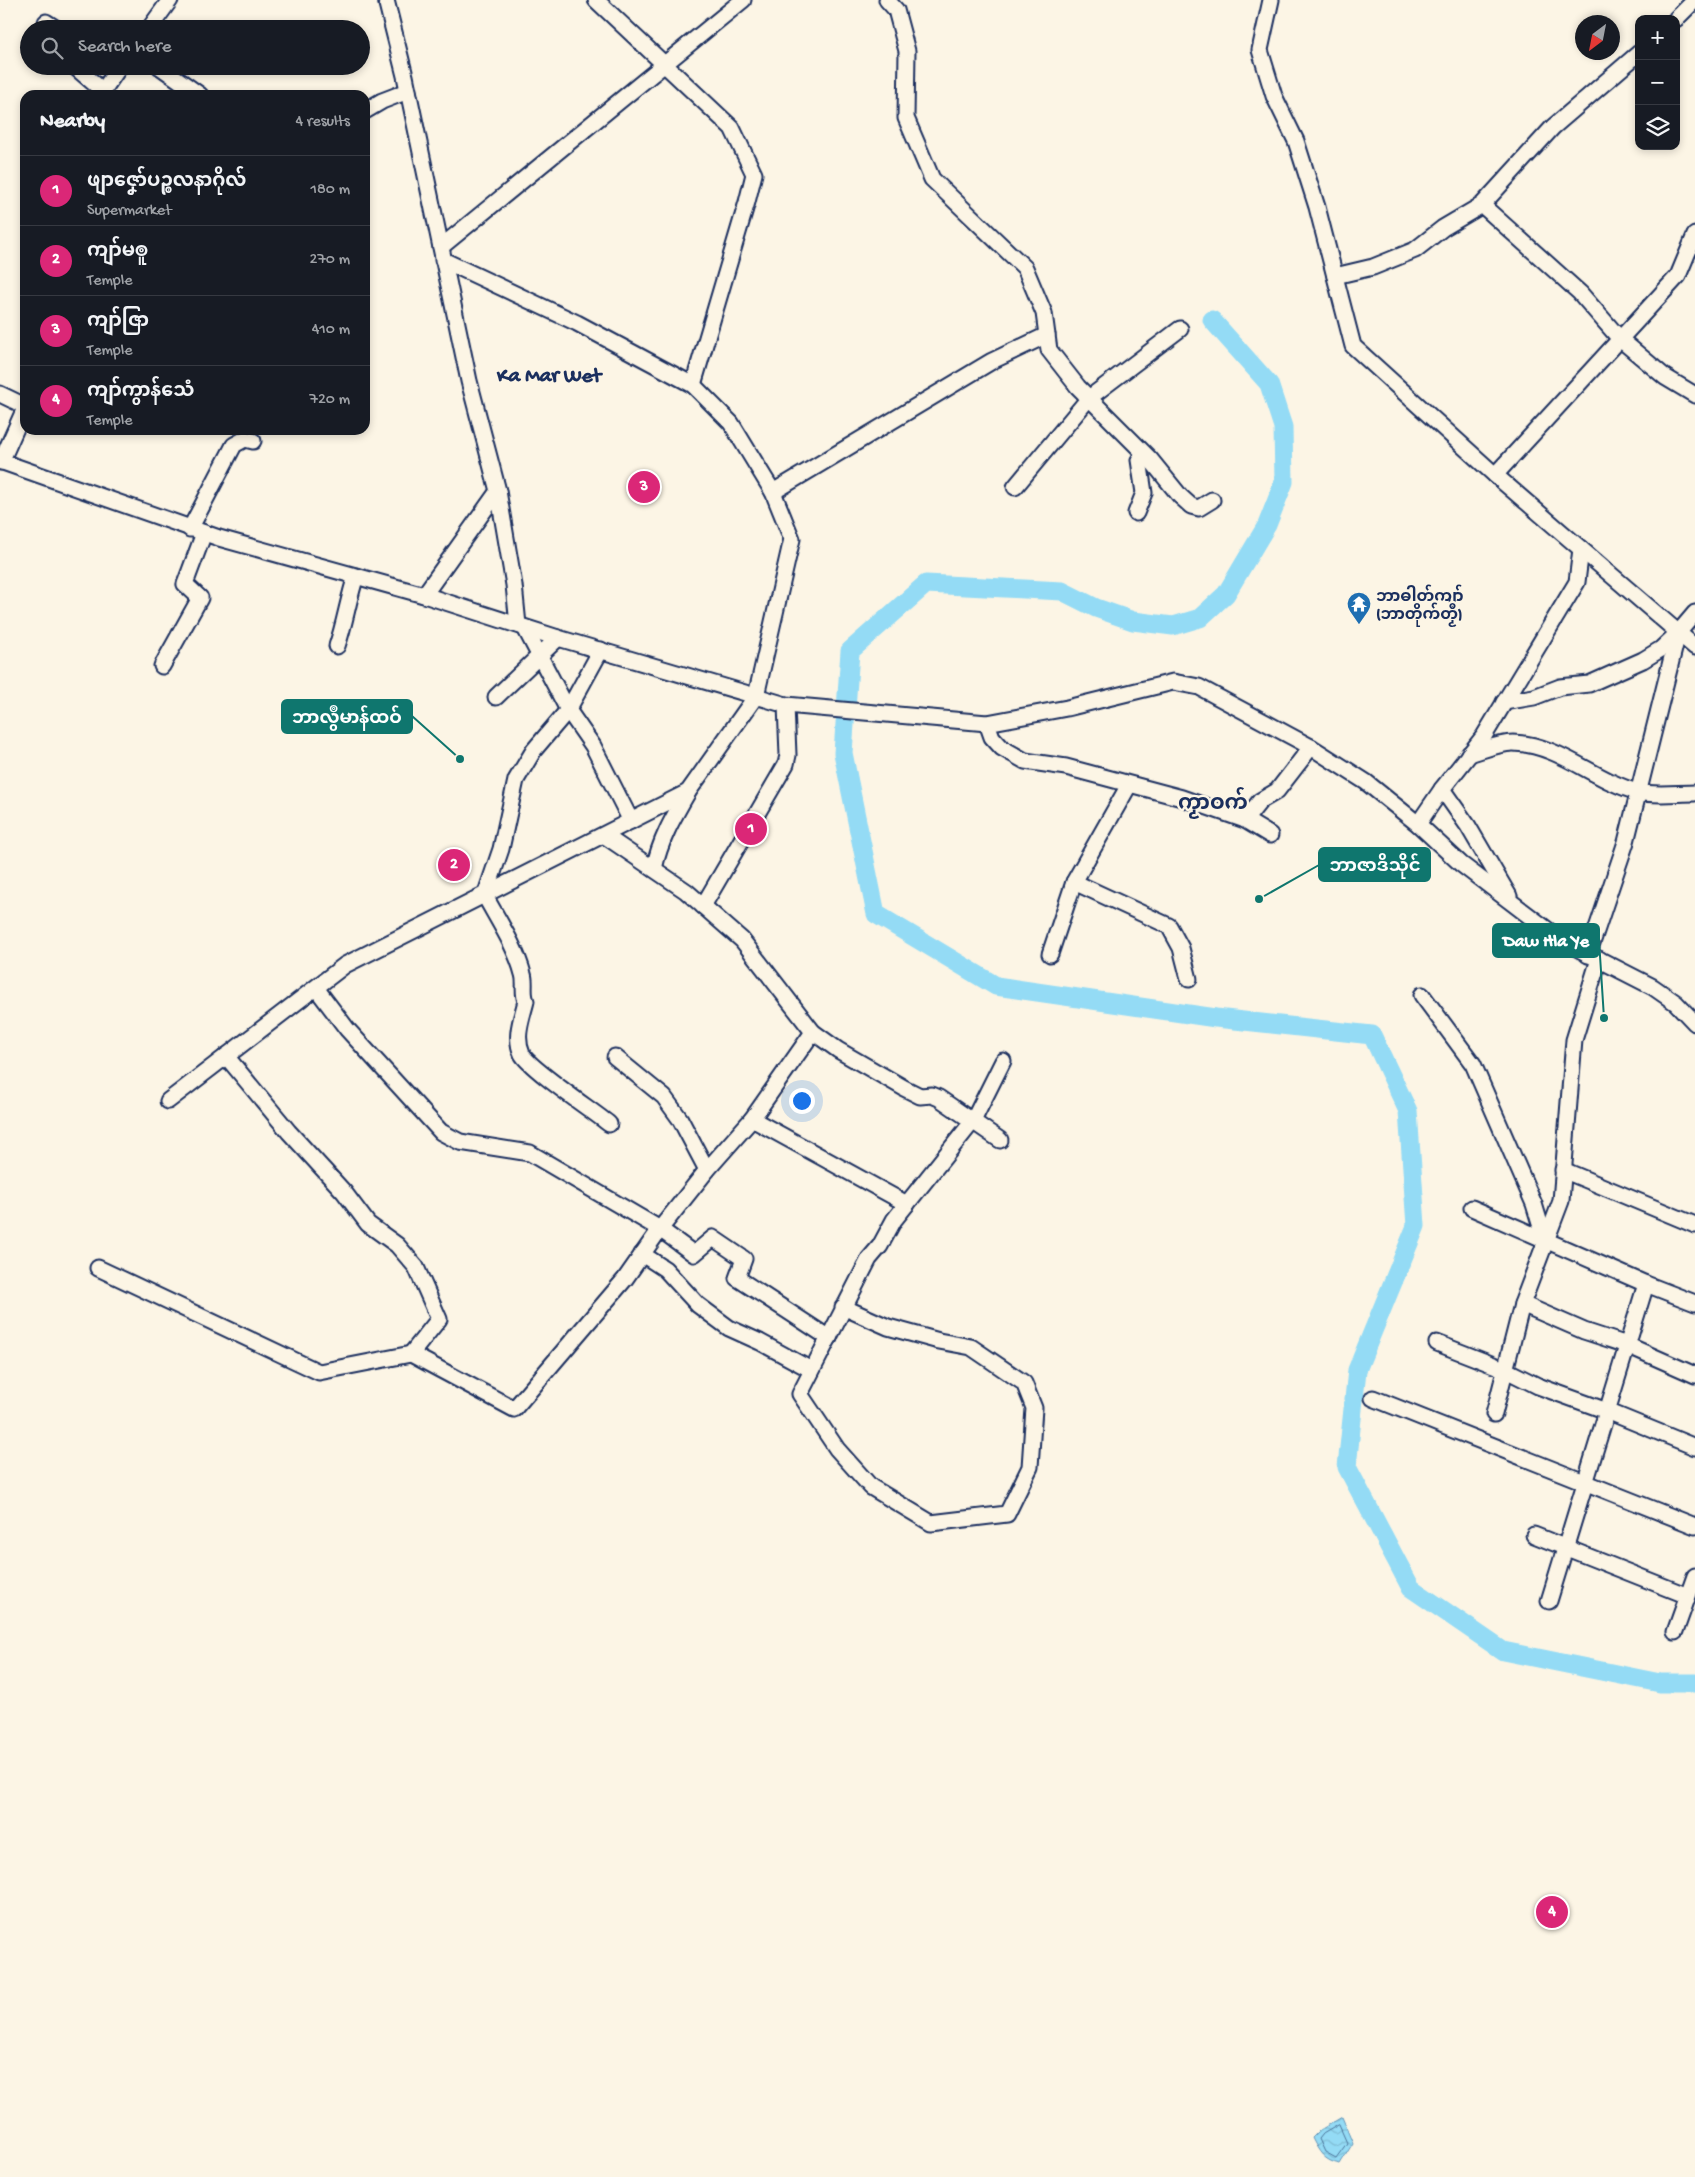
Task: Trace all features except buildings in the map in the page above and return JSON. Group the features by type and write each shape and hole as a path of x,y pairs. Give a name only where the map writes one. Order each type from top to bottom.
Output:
{"street":[{"path":"156,20 170,0"},
{"path":"386,0 408,91 469,381 498,492 521,627 568,710 594,746 631,821"},
{"path":"596,0 732,128 754,174 693,385"},
{"path":"442,253 663,65 743,0"},
{"path":"887,0 896,10 907,51 906,118 932,179 1025,268 1044,312 1049,350 1078,387 1144,454 1191,506 1199,508 1212,500"},
{"path":"1271,0 1260,50 1274,96 1296,141 1317,206 1353,346 1581,549 1695,647"},
{"path":"1680,15 1695,0"},
{"path":"1335,276 1373,267 1415,250 1443,228 1482,205 1553,127 1635,56"},
{"path":"83,75 98,90"},
{"path":"103,90 112,75"},
{"path":"168,75 179,87"},
{"path":"370,108 382,101 408,91"},
{"path":"1482,205 1580,293 1620,339 1665,377 1695,395"},
{"path":"1496,474 1678,276 1695,235"},
{"path":"442,253 693,385 731,423 772,492 792,539 756,696 688,792 669,824 658,848 654,869"},
{"path":"1015,488 1089,398 1180,329"},
{"path":"772,492 992,361 1047,335"},
{"path":"0,394 20,404"},
{"path":"20,418 0,461 197,531 424,595 521,627 786,705 987,723 1067,708 1173,682 1199,687 1310,747 1366,782 1418,824 1461,864 1561,940 1653,987 1676,1003 1695,1023"},
{"path":"162,666 200,598 185,584 197,531 234,445 245,438 253,441"},
{"path":"1136,513 1144,493 1139,460 1144,454"},
{"path":"424,595 498,492"},
{"path":"1418,824 1468,754 1484,736 1577,582 1581,549"},
{"path":"337,646 348,613 347,605 356,576"},
{"path":"1504,702 1534,697 1560,687 1589,684 1643,660 1661,649 1678,633 1695,612"},
{"path":"1494,1414 1522,1304 1560,1201 1574,1040 1594,957 1639,793 1678,633"},
{"path":"496,698 558,638"},
{"path":"601,650 568,710 534,750 516,780 501,850 485,896 517,957 524,976 524,996 526,1001 518,1033 522,1054 539,1071 609,1124"},
{"path":"703,906 786,764 788,755 786,705"},
{"path":"987,723 992,737 1002,748 1025,760 1066,767 1182,798 1245,820 1270,835"},
{"path":"1468,754 1513,743 1534,747 1558,755 1602,778 1639,793 1695,793"},
{"path":"1245,820 1253,808 1277,791 1310,747"},
{"path":"1050,954 1074,882 1129,784"},
{"path":"1442,789 1468,826 1514,904"},
{"path":"168,1102 345,965 605,836 688,792"},
{"path":"605,836 686,891 742,940 813,1032 866,1067 920,1096 932,1095 1000,1140"},
{"path":"1074,882 1169,926 1180,948 1189,979"},
{"path":"316,988 353,1036 441,1132 460,1142 530,1152 660,1229 694,1254 713,1238 744,1259 736,1278 829,1338"},
{"path":"1422,995 1473,1064 1534,1204 1545,1240"},
{"path":"98,1268 319,1372 411,1354 514,1409 625,1279 660,1229 707,1170 752,1119 813,1032"},
{"path":"226,1056 344,1192 368,1224 397,1245 416,1267 439,1319 411,1354"},
{"path":"615,1057 664,1097 680,1119 707,1170"},
{"path":"843,1307 888,1327 939,1341 971,1347 1024,1383 1034,1408 1030,1467 1007,1514 931,1523 871,1486 837,1449 800,1394 843,1307 869,1258 880,1246 894,1220 974,1121 1003,1061"},
{"path":"752,1119 907,1204"},
{"path":"1563,1170 1695,1225"},
{"path":"1472,1208 1646,1284 1695,1303"},
{"path":"642,1254 666,1269 698,1305 729,1328 760,1342 806,1367"},
{"path":"1549,1601 1646,1284"},
{"path":"1522,1304 1584,1331 1627,1345 1695,1375"},
{"path":"1437,1343 1504,1369 1538,1386 1607,1411 1695,1447"},
{"path":"1373,1398 1695,1526"},
{"path":"1534,1535 1688,1596"},
{"path":"1675,1632 1695,1576"}],"water":[{"path":"1342,2117 1353,2143 1340,2164 1326,2158 1317,2148 1312,2138 1320,2130"}],"waterway":[{"path":"1212,320 1269,384 1283,427 1284,482 1267,525 1226,594 1200,618 1173,626 1133,621 1096,608 1062,591 926,584 850,651 843,753 876,914 996,986 1216,1018 1372,1035 1408,1111 1416,1226 1357,1370 1347,1467 1411,1588 1503,1651 1660,1683 1695,1683"}],"place":[{"name":"ကျာ်ဇြာ","path":"644,487"},
{"name":"ဘာဓါတ်ကျာ် (ဘာတိုက်တၟိ)","path":"1359,625"},
{"name":"ဘာလွဳမာန်ထဝ်","path":"460,759"},
{"name":"ဖျာဇၞော်ပဉ္စလနာဂိုလ်","path":"751,829"},
{"name":"ကျာ်မၜူ","path":"454,865"},
{"name":"ဘာဇာဒိသိုင်","path":"1259,899"},
{"name":"Daw Hla Ye","path":"1604,1018"},
{"name":"ကျာ်ကွာန်သေံ","path":"1552,1912"}],"district":[{"name":"Ka Mar Wet","path":"549,374"},
{"name":"ကၟာဝက်","path":"1213,802"}]}
